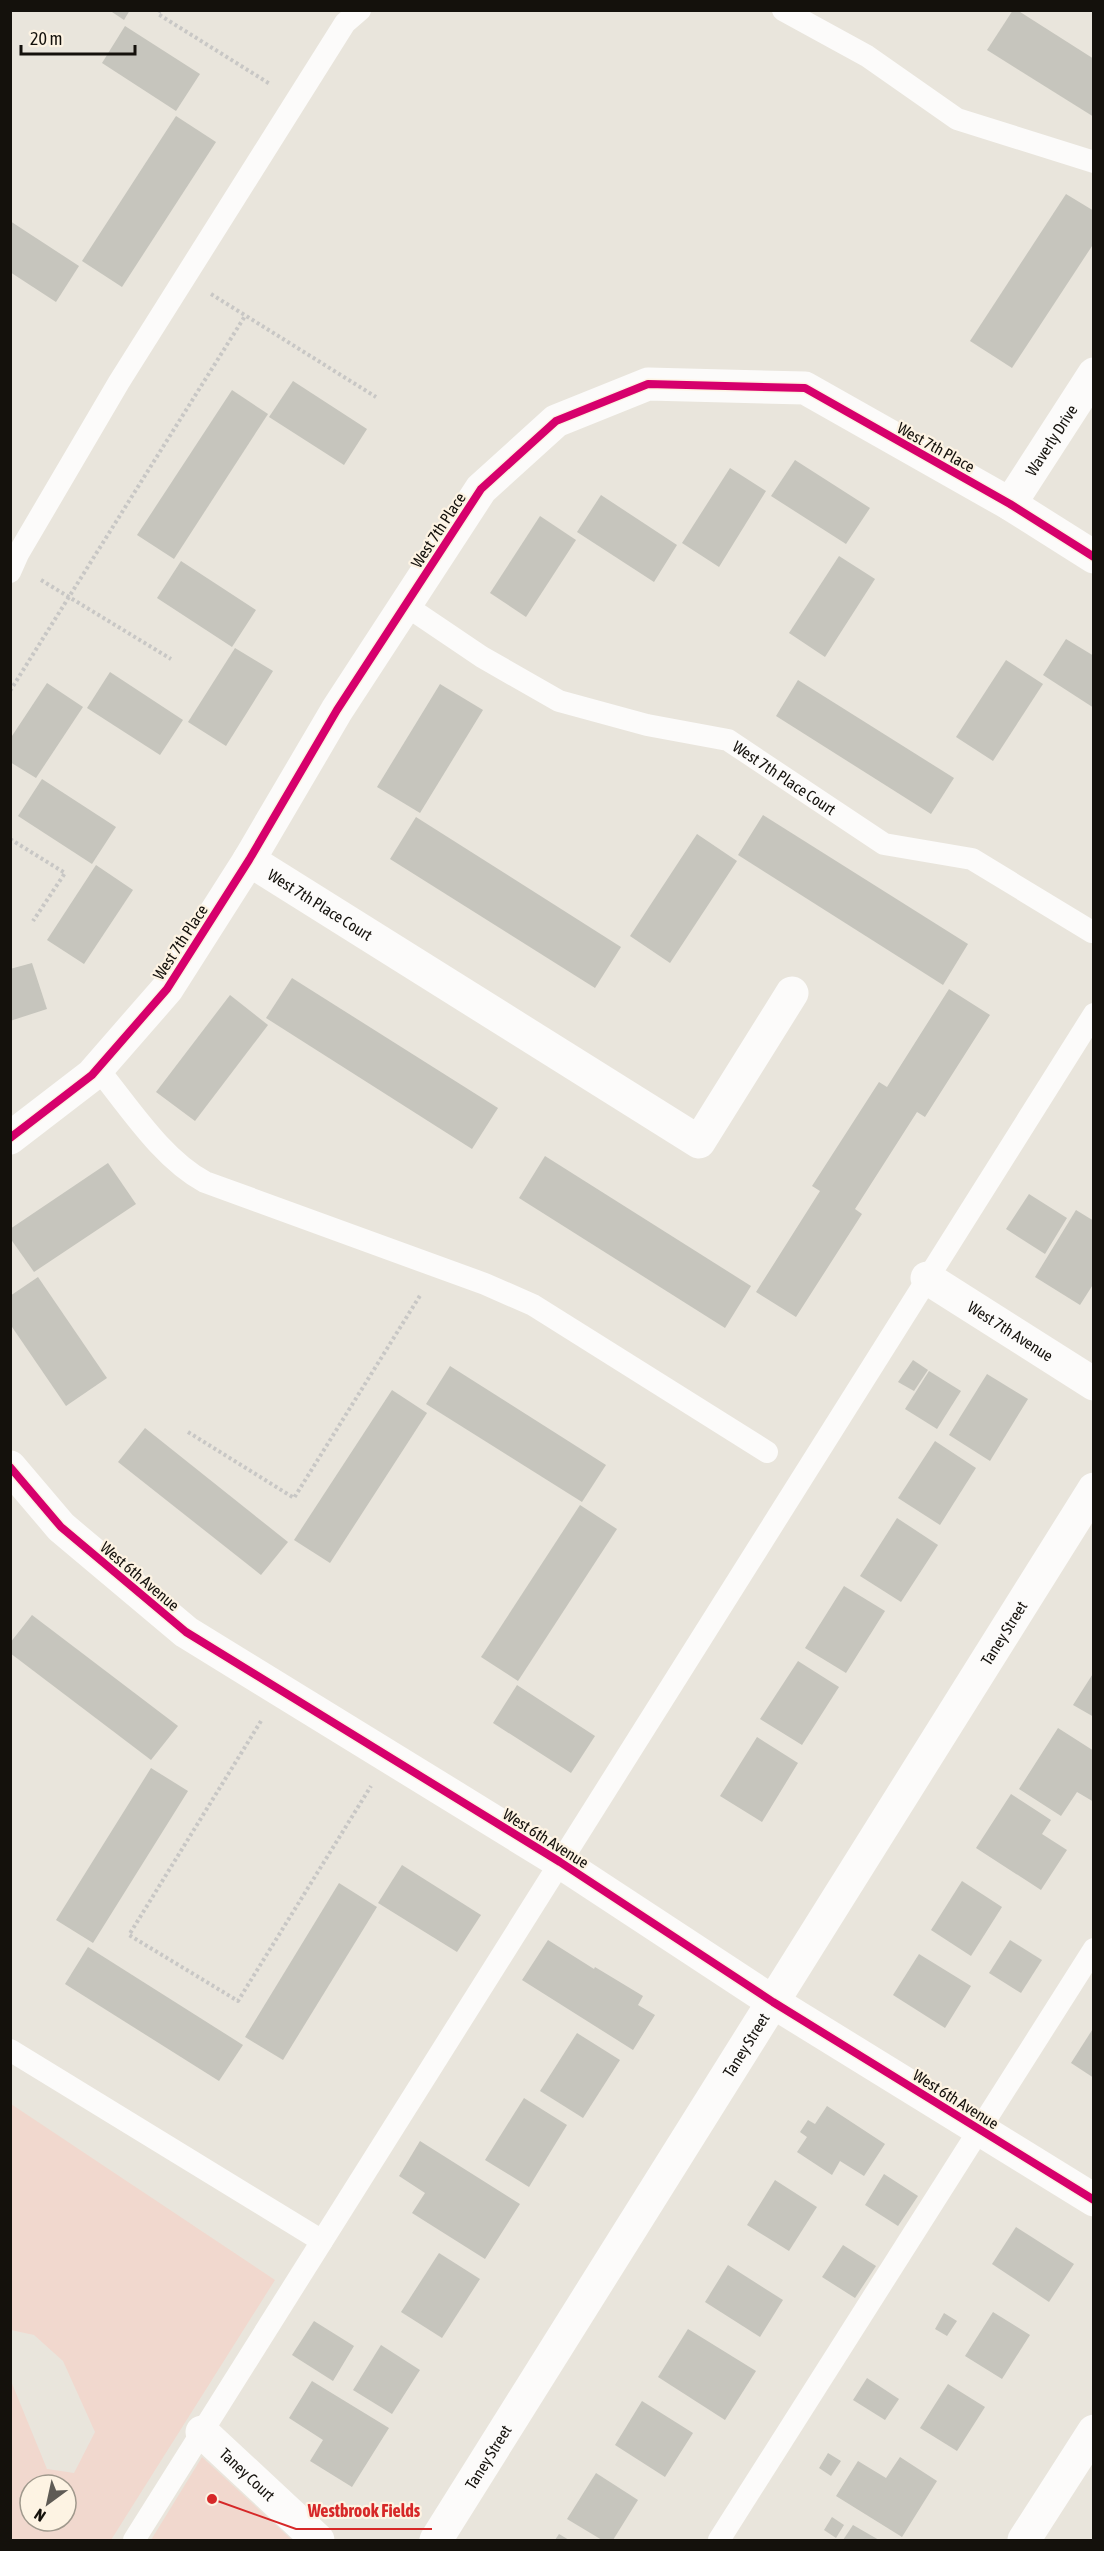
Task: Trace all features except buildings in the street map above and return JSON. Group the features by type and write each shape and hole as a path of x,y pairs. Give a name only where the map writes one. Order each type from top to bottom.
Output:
{"street":[{"name":"Waverly Drive","path":"1010,504 1094,374"},
{"name":"West 7th Place","path":"10,1138 98,1068 166,989 249,860 337,710 481,489 556,421 648,384 805,388 1010,504 1094,557"},
{"name":"West 7th Place Court","path":"249,860 699,1142 792,993"},
{"name":"West 7th Avenue","path":"927,1278 1094,1384"},
{"name":"West 6th Avenue","path":"10,1467 61,1527 186,1632 560,1862 773,2002 1094,2200"},
{"name":"Taney Street","path":"436,2541 1094,1489"},
{"path":"1024,2541 1094,2431"},
{"name":"Taney Court","path":"202,2432 318,2541"}],"lane":[{"path":"12,568 119,382 345,23 360,10"},
{"path":"783,10 867,56 957,119 1094,162"},
{"name":"West 7th Place Court","path":"405,605 482,657 559,701 647,725 728,740 884,844 972,859 1092,932"},
{"path":"134,2541 1094,1014"},
{"path":"98,1068 170,1156 192,1175 484,1284 533,1305 767,1452"},
{"path":"719,2541 1094,1949"},
{"path":"10,2050 322,2241"}],"path":[{"path":"160,10 158,14 296,100"},
{"path":"185,277 376,397"},
{"path":"10,691 245,316"},
{"path":"12,568 69,597 171,659"},
{"path":"10,839 65,873 33,921"},
{"path":"188,1432 294,1498 438,1268"},
{"path":"265,1715 129,1935 238,2001 373,1783"}],"shaded area":[{"path":"11,2104 275,2280 111,2540 11,2540 11,2381 47,2469 74,2473 95,2432 63,2361 34,2335 11,2330"},
{"path":"202,2457 292,2540 151,2540"}],"cycle path":[{"path":"10,1138 92,1075 167,989 249,860 337,710 481,489 556,421 648,384 805,388 1010,504 1094,557"},
{"path":"10,1467 61,1527 186,1632 560,1862 773,2002 1094,2200"}],"place":[{"name":"Westbrook Fields","path":"212,2499"}]}
